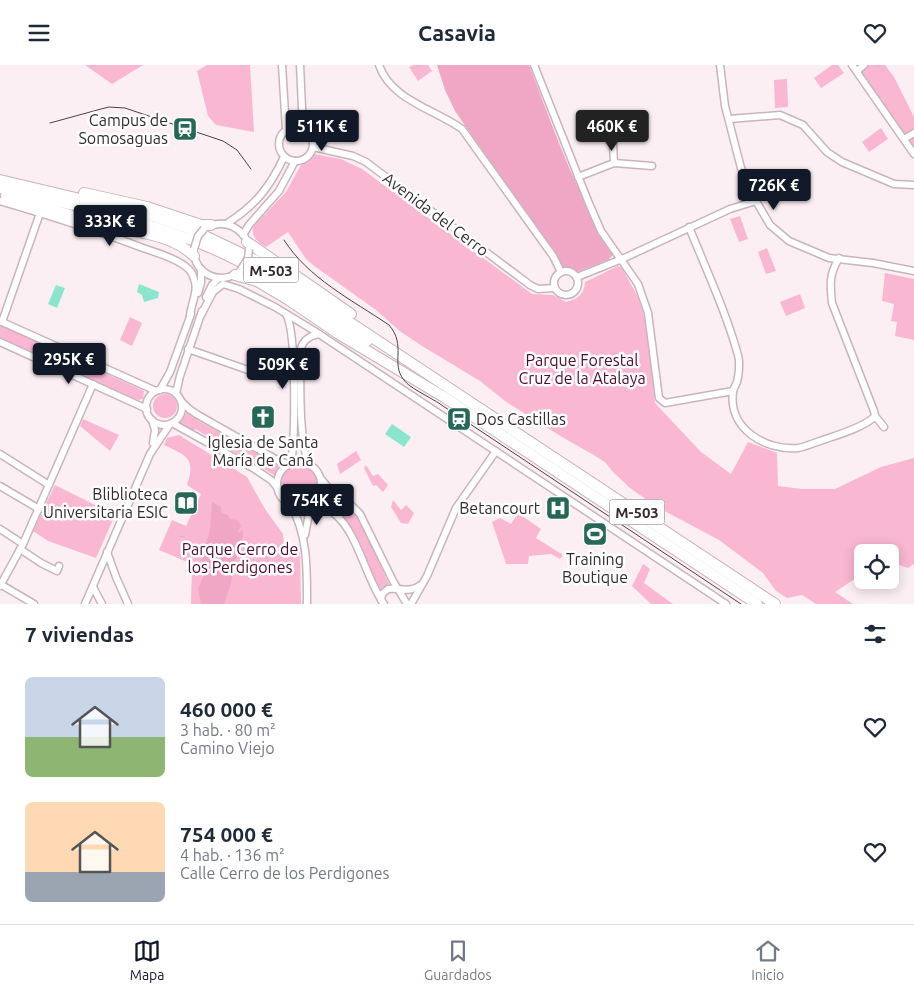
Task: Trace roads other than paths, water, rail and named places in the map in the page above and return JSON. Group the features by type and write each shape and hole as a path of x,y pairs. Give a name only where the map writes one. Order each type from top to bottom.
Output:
{"highway":[{"name":"M-503","path":"0,178 156,217 218,241 257,261 511,428"},
{"name":"M-503","path":"0,178 115,199 208,227"},
{"name":"M-503","path":"0,188 120,215 154,225 216,250 254,269 319,309 507,439"},
{"path":"0,194 104,224 160,237 194,252"},
{"name":"M-503","path":"247,242 756,601"},
{"name":"M-503","path":"237,273 257,281 289,300 339,334 444,397 756,601 776,604"}],"street":[{"path":"282,65 286,130"},
{"path":"300,65 303,129"},
{"path":"379,65 386,80 403,95 462,129 553,256 561,272"},
{"path":"534,65 601,231 638,284 648,313 659,398 665,403 733,391"},
{"path":"720,65 725,106 741,168 756,201 770,225 789,241 828,257 914,271"},
{"path":"864,65 854,68 914,154"},
{"path":"729,119 780,115 803,125 827,151 842,162 894,184 914,185"},
{"path":"292,128 303,129 309,133 312,140 313,147 308,156 300,161 284,157 280,150 279,141 281,135 286,130 292,128"},
{"path":"904,139 914,133"},
{"path":"613,143 614,163"},
{"name":"Avenida del Cerro","path":"313,147 353,156 366,162 530,285 538,289 554,288"},
{"path":"226,224 252,206 269,186 284,157"},
{"path":"176,393 188,349 212,285 219,279 237,273 248,258 249,225 279,191 295,161"},
{"path":"578,177 614,163 652,167"},
{"path":"0,201 129,243 173,259 185,266 194,277 196,286 190,316"},
{"path":"577,277 622,259 730,209 756,201"},
{"path":"40,213 1,321 158,390 165,389 176,393 181,401 197,414 279,461 289,464"},
{"path":"150,454 154,437 152,420 147,409 148,399 158,390 170,372 201,283 201,269 194,252 198,236 208,227 218,223 233,226 247,242"},
{"path":"689,227 738,357 737,383 733,391 734,410 742,427 758,440 773,447 799,448 838,435 866,423 875,416"},
{"path":"828,257 832,270"},
{"path":"839,259 832,270 830,284 832,303 875,416 884,427"},
{"path":"201,269 206,274 219,279"},
{"path":"569,271 577,277 578,289 570,296 562,295 554,288 554,281 561,272 569,271"},
{"path":"201,315 213,292 223,284 239,289 286,313 726,604"},
{"path":"286,313 290,322 293,369 294,437 289,464"},
{"path":"319,334 305,340 301,345 300,352 301,418 308,463 319,473 321,479 331,491 347,501 360,514 397,590 407,604"},
{"path":"0,342 147,409"},
{"path":"188,349 248,370 293,369"},
{"path":"34,604 0,585 39,509 93,384"},
{"path":"86,604 150,454 171,423 176,420 182,411 181,401"},
{"path":"152,420 158,423 171,423 253,468 271,480 277,487 282,497 290,504 301,527 304,546 307,604"},
{"path":"411,604 422,585 456,509 496,451"},
{"path":"0,454 49,485"},
{"path":"277,487 278,477 284,467 296,462 308,463"},
{"path":"304,546 312,502 320,492 321,479"},
{"path":"0,486 39,509"},
{"path":"290,504 301,506 312,502 333,513 346,528 382,602"},
{"path":"0,529 41,563 57,571 60,566"},
{"path":"107,552 128,604"},
{"path":"382,602 382,594 385,591 391,589 411,590 422,585"},
{"path":"93,587 102,604"}],"tram line":[{"path":"50,123 109,107 125,108 223,141 237,150 251,169"},
{"path":"284,240 305,266 318,277 389,325 397,340 400,374 407,383 741,604"}],"place":[{"name":"Campus de Somosaguas","path":"185,129"},
{"name":"Iglesia de Santa María de Caná","path":"263,417"},
{"name":"Dos Castillas","path":"459,419"},
{"name":"Bliblioteca Universitaria ESIC","path":"186,503"},
{"name":"Betancourt","path":"558,508"},
{"name":"Training Boutique","path":"595,534"}],"park label":[{"name":"Parque Forestal Cruz de la Atalaya","path":"582,369"},
{"name":"Parque Cerro de los Perdigones","path":"240,558"}]}
